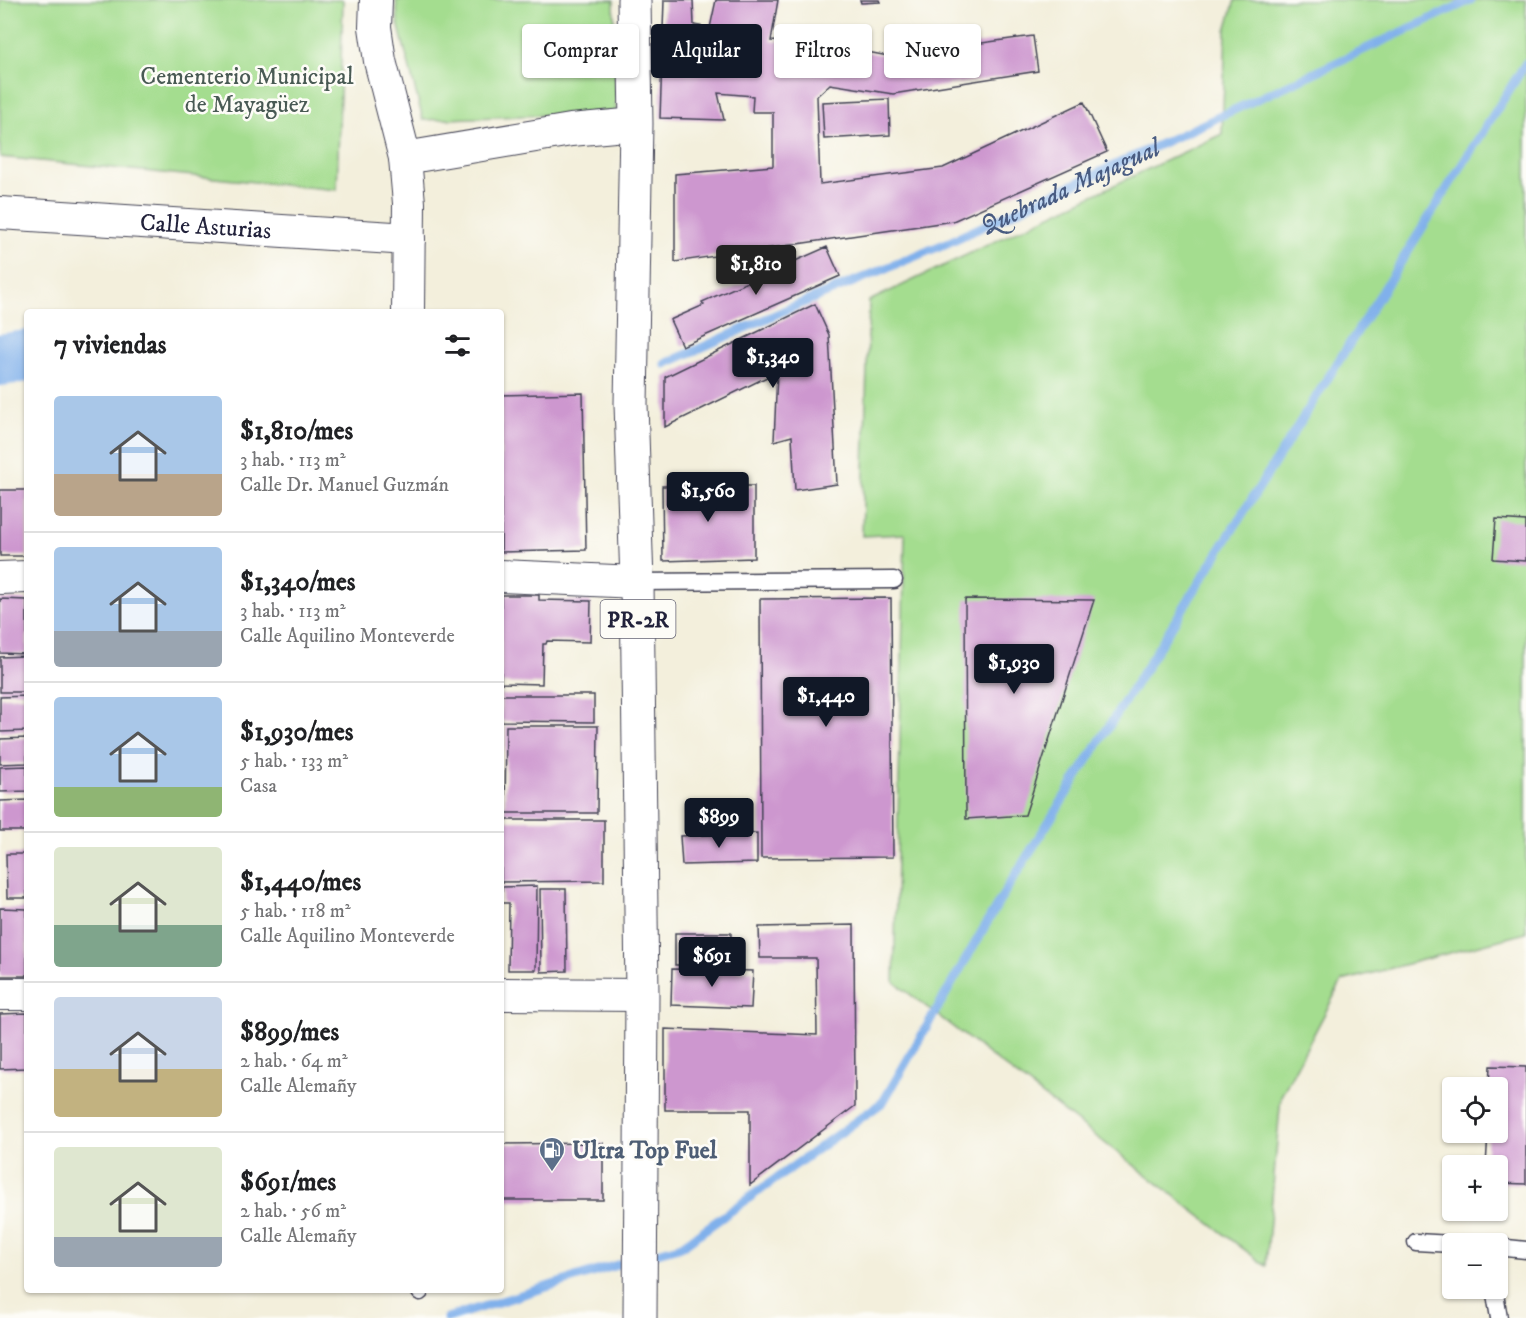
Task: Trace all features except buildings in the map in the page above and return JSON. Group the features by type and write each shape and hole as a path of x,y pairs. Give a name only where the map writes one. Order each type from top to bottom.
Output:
{"main road":[{"name":"PR-2R","path":"634,0 636,124 631,404 637,582 642,995 639,1238 641,1302"}],"street":[{"path":"376,0 375,27 380,61 405,158 409,203 408,309"},
{"path":"405,158 571,130 636,124"},
{"name":"Calle Asturias","path":"0,213 409,239"},
{"path":"504,576 637,582"},
{"path":"0,578 24,577"},
{"path":"0,994 24,994"},
{"path":"504,994 642,995"}],"lane":[{"path":"637,582 894,580"},
{"path":"1416,1242 1442,1243"},
{"path":"1508,1248 1526,1250"},
{"path":"1496,1299 1499,1318"}],"green space":[{"name":"Cementerio Municipal de Mayagüez","path":"0,0 343,0 337,190 0,157"},
{"path":"396,0 614,0 614,24 522,24 522,78 615,78 616,112 423,120 398,23"},
{"path":"1235,0 1526,0 1526,933 1342,981 1281,1096 1266,1266 894,982 905,534 862,536 869,301 1222,134 1226,30"}],"waterway":[{"name":"Quebrada Majagual","path":"665,364 783,311 947,243 1471,0"},
{"path":"647,1256 682,1246 883,1102 1006,890 1526,63"},
{"name":"Quebrada Majagual","path":"0,360 24,356"},
{"path":"447,1318 633,1260"}],"place":[{"name":"Ultra Top Fuel","path":"552,1173"}]}
